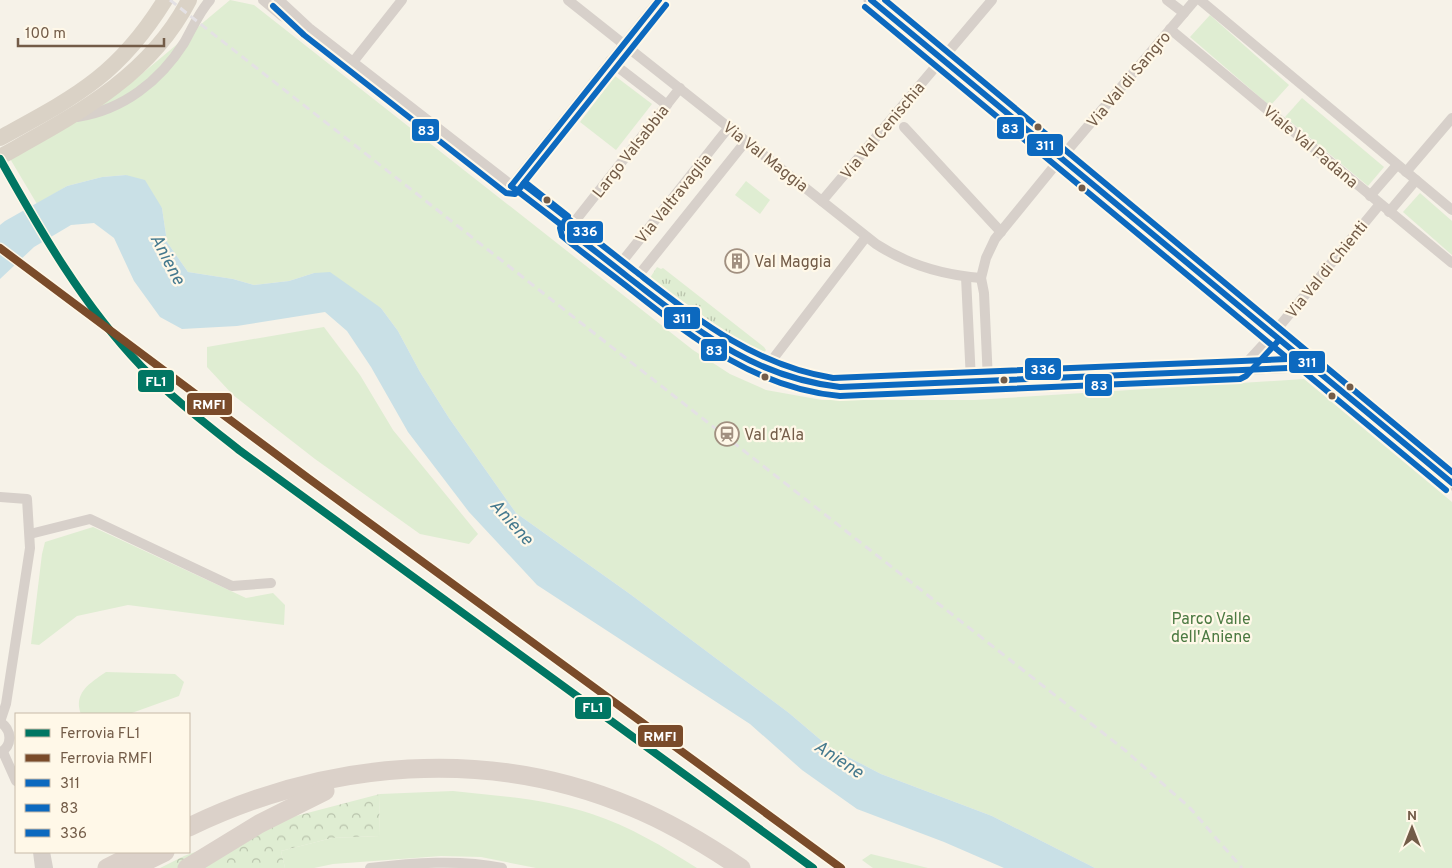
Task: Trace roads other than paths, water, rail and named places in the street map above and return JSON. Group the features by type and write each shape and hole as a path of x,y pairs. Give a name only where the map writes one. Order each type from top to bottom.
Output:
{"highway":[{"path":"190,827 258,798 321,780 396,769 468,768 546,780 618,802 682,831 741,868"},
{"path":"190,840 262,809 325,791 383,782 476,781 537,790 585,803 642,825 720,868"},
{"path":"187,868 259,824 325,791"},
{"path":"107,868 137,853"},
{"path":"132,868 163,853"}],"main road":[{"path":"0,138 94,84 135,44 165,0"},
{"path":"0,157 71,118 105,95 133,72 170,31 189,0"}],"street":[{"path":"71,118 104,109 130,97 153,82 176,56 210,0"},
{"path":"263,0 287,19 309,28"},
{"path":"278,0 309,28 511,186 712,339 792,380 832,387 1312,367"},
{"path":"354,62 402,0"},
{"name":"Via Val Maggia","path":"568,0 866,237 908,263 966,277 981,278"},
{"path":"511,186 659,0"},
{"path":"871,0 1452,483"},
{"name":"Via Val Cenischia","path":"822,201 992,0"},
{"path":"1167,0 1184,13"},
{"name":"Via Val di Sangro","path":"981,278 986,258 1001,232 1195,0"},
{"path":"1200,0 1452,210"},
{"name":"Viale Val Padana","path":"1170,29 1452,264"},
{"path":"610,61 667,105"},
{"name":"Largo Valsabbia","path":"568,230 680,88"},
{"path":"1406,172 1452,118"},
{"name":"Via Valtravaglia","path":"617,268 729,127"},
{"path":"904,127 1001,232"},
{"name":"Via Valtravaglia","path":"634,281 746,141"},
{"path":"1370,196 1397,165"},
{"path":"1389,212 1416,180"},
{"name":"Via Val di Chienti","path":"1240,370 1273,334 1380,204"},
{"path":"766,368 866,237"},
{"path":"966,277 971,382"},
{"path":"981,278 984,293 988,381"},
{"path":"0,497 27,499 30,534 28,564 6,704 0,722 8,729 10,739 2,752 15,779"},
{"path":"30,534 90,519 232,586 271,583"},
{"path":"38,853 40,868"},
{"path":"45,853 48,868"},
{"path":"370,868 462,864 502,868"}],"water":[{"name":"Aniene","path":"126,175 145,180 162,208 167,242 188,272 233,279 254,285 289,281 314,273 330,272 381,308 398,331 420,372 449,418 516,513 630,594 789,713 829,747 881,774 992,816 1095,868 1004,868 944,842 857,809 802,770 750,724 537,585 469,512 408,432 371,367 347,331 325,312 237,326 182,329 160,317 134,281 114,238 94,223 71,225 34,247 0,279 0,225 67,186 102,177"}],"railway":[{"path":"170,0 1126,751 1190,808 1242,868"}],"rail line":[{"name":"FL1","path":"0,159 47,240 100,318 141,366 176,399 239,450 813,868"},
{"name":"RMFI","path":"0,248 308,478 841,868"}],"place":[{"name":"Val Maggia","path":"737,261"},
{"name":"Val d’Ala","path":"727,434"}],"park label":[{"name":"Parco Valle dell'Aniene","path":"1211,627"}]}
